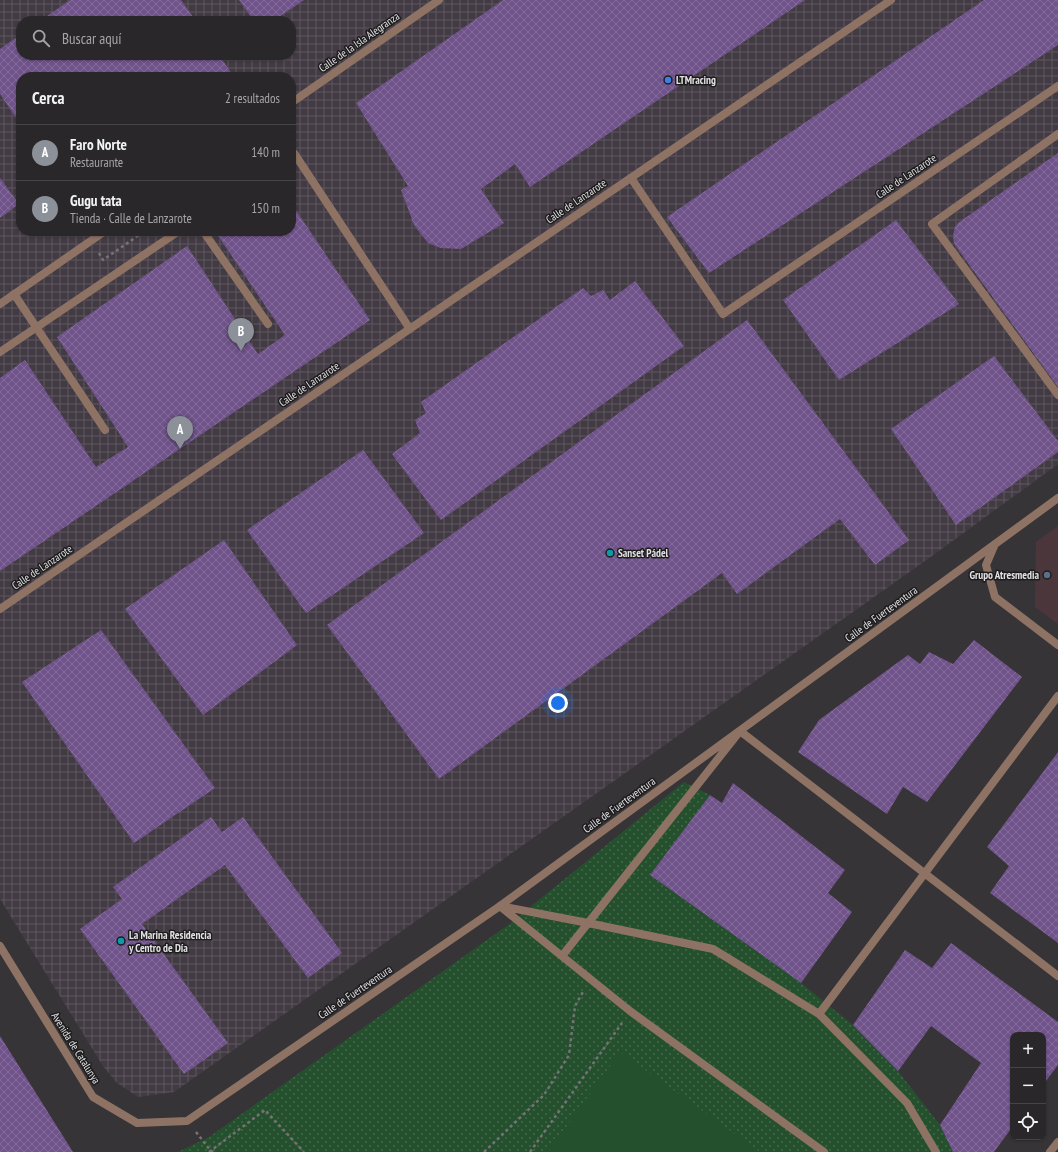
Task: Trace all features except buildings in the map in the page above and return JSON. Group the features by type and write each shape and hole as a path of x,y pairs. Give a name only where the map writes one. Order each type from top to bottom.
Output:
{"street":[{"name":"Calle de la Isla Alegranza","path":"296,99 439,0"},
{"name":"Calle de Lanzarote","path":"0,609 891,0"},
{"name":"Calle de Lanzarote","path":"631,178 723,314 1058,86"},
{"path":"1058,134 932,224 1058,395"},
{"path":"296,157 410,328"},
{"path":"0,304 98,236"},
{"path":"0,352 172,236"},
{"path":"206,236 268,324"},
{"path":"14,294 105,430"},
{"name":"Calle de Fuerteventura","path":"187,1120 500,906 1058,498"},
{"path":"995,544 986,565 994,597 1058,645"},
{"path":"819,1014 1058,696"},
{"path":"562,956 740,731 1058,976"},
{"path":"500,906 713,949 819,1014 907,1103 936,1152"},
{"path":"500,906 630,1011 824,1152"},
{"name":"Avenida de Catalunya","path":"0,946 94,1097 137,1123 187,1120"},
{"path":"1050,1152 1058,1142"}],"path":[{"path":"90,241 103,260 138,236"},
{"path":"144,236 153,249"},
{"path":"484,1152 544,1095 569,1054 575,1006 590,979"},
{"path":"530,1152 630,1011"},
{"path":"187,1120 211,1151 265,1110 304,1152"}],"shaded area":[{"path":"0,0 1058,0 1058,464 925,561 174,1092 138,1097 116,1082 103,1066 0,899"},
{"name":"Grupo Atresmedia","path":"1058,526 1058,624 1035,607 1036,542"}],"green space":[{"path":"684,782 710,795 650,875 801,983 853,1025 898,1071 940,1125 953,1152 178,1152 209,1137 508,925"},
{"path":"620,1052 760,1152 548,1152"}],"place":[{"name":"LTMracing","path":"668,80"},
{"name":"Gugu tata","path":"241,351"},
{"name":"Faro Norte","path":"180,449"},
{"name":"Sanset Pádel","path":"610,553"},
{"name":"Grupo Atresmedia","path":"1047,575"},
{"name":"La Marina Residencia y Centro de Día","path":"121,941"}]}
